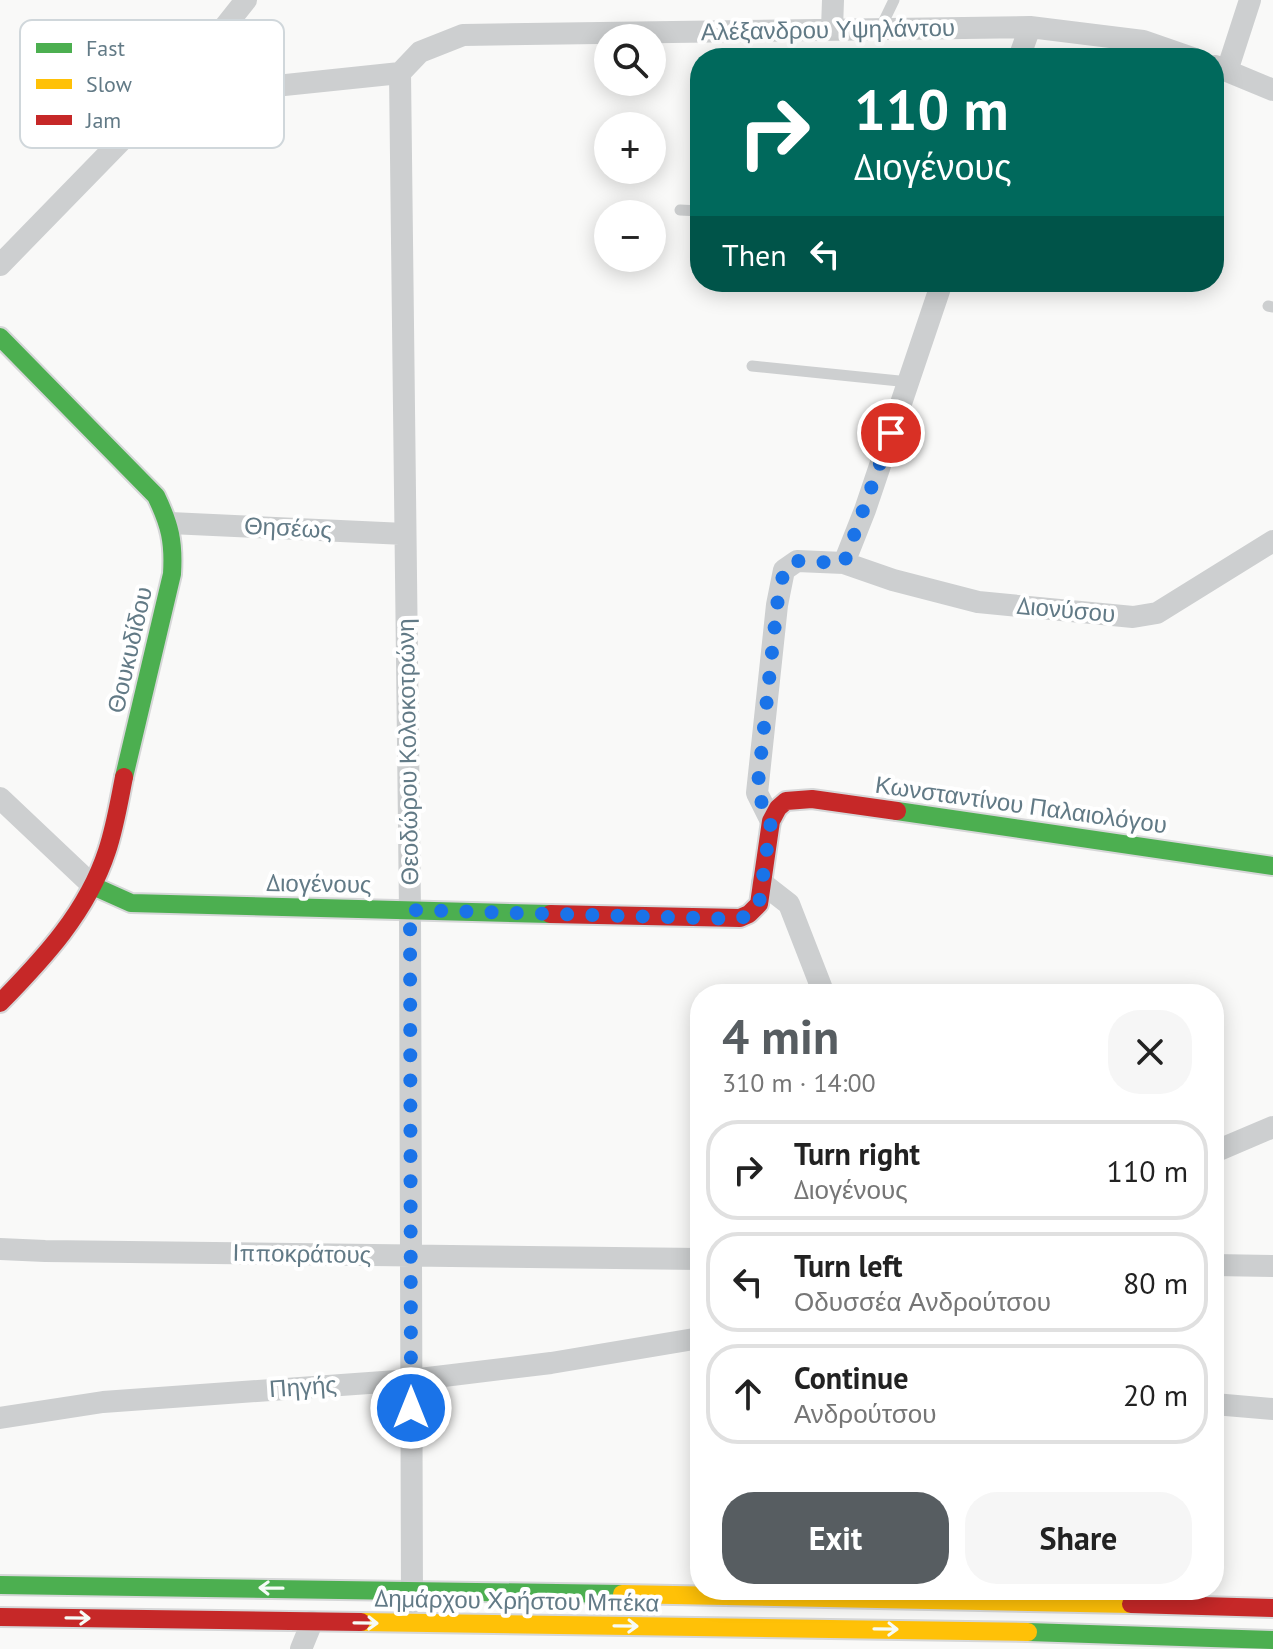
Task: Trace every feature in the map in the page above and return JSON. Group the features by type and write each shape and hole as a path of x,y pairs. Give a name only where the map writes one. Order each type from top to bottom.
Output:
{"main road":[{"name":"Θουκυδίδου","path":"0,337 141,478 156,496 170,523 175,545 172,574 107,851 93,886 67,929 0,1003"},
{"name":"Κωνσταντίνου Παλαιολόγου","path":"771,821 786,801 812,799 1273,866"},
{"name":"Διογένους","path":"93,886 131,903 736,919 746,917 759,904 771,821"},
{"name":"Δημάρχου Χρήστου Μπέκα","path":"0,1585 690,1592"},
{"name":"Δημάρχου Χρήστου Μπέκα","path":"1065,1600 1273,1608"},
{"name":"Δημάρχου Χρήστου Μπέκα","path":"0,1617 413,1623 1056,1641 1273,1640"}],"street":[{"path":"230,20 246,0"},
{"path":"832,29 833,0"},
{"path":"1224,61 1250,0"},
{"path":"1023,48 1030,27"},
{"name":"Αλέξανδρου Υψηλάντου","path":"400,73 420,52 463,35 1030,27 1143,41 1163,48"},
{"path":"1224,69 1273,90"},
{"path":"284,85 400,73"},
{"name":"Θεοδώρου Κολοκοτρώνη","path":"400,73 410,910 413,1623"},
{"path":"0,265 114,148"},
{"path":"844,563 939,292"},
{"name":"Θησέως","path":"170,523 405,534"},
{"name":"Διονύσου","path":"771,821 757,793 777,605 784,570 797,561 844,563 893,580 978,602 1133,617 1157,613 1273,541"},
{"path":"0,798 93,886"},
{"path":"762,883 789,904 820,984"},
{"path":"1224,1148 1273,1127"},
{"name":"Ιπποκράτους","path":"0,1249 690,1259"},
{"path":"1224,1265 1273,1266"},
{"name":"Πηγής","path":"0,1418 103,1402 411,1380 551,1363 690,1340"},
{"path":"1224,1405 1273,1409"},
{"path":"301,1649 312,1622"}],"lane":[{"path":"880,29 894,0"},
{"path":"680,210 690,210"},
{"path":"752,366 909,382"}],"traffic: fast":[{"path":"0,337 156,496 168,525 172,543 172,574 124,777"},
{"path":"897,811 1273,866"},
{"path":"93,886 131,903 550,914"},
{"path":"0,1585 622,1594"},
{"path":"1028,1632 1273,1640"}],"traffic: slow":[{"path":"622,1594 690,1595"},
{"path":"927,1600 1131,1604"},
{"path":"361,1622 1028,1632"}],"traffic: jam":[{"path":"0,1003 48,951 88,894 110,842 124,777"},
{"path":"550,914 740,918 759,904 771,821 786,801 812,799 897,811"},
{"path":"1131,1604 1273,1608"},
{"path":"0,1617 361,1622"}],"route":[{"path":"411,1408 410,910 736,919 753,912 759,904 771,821 757,793 777,605 784,570 797,561 844,563 891,433"}]}
